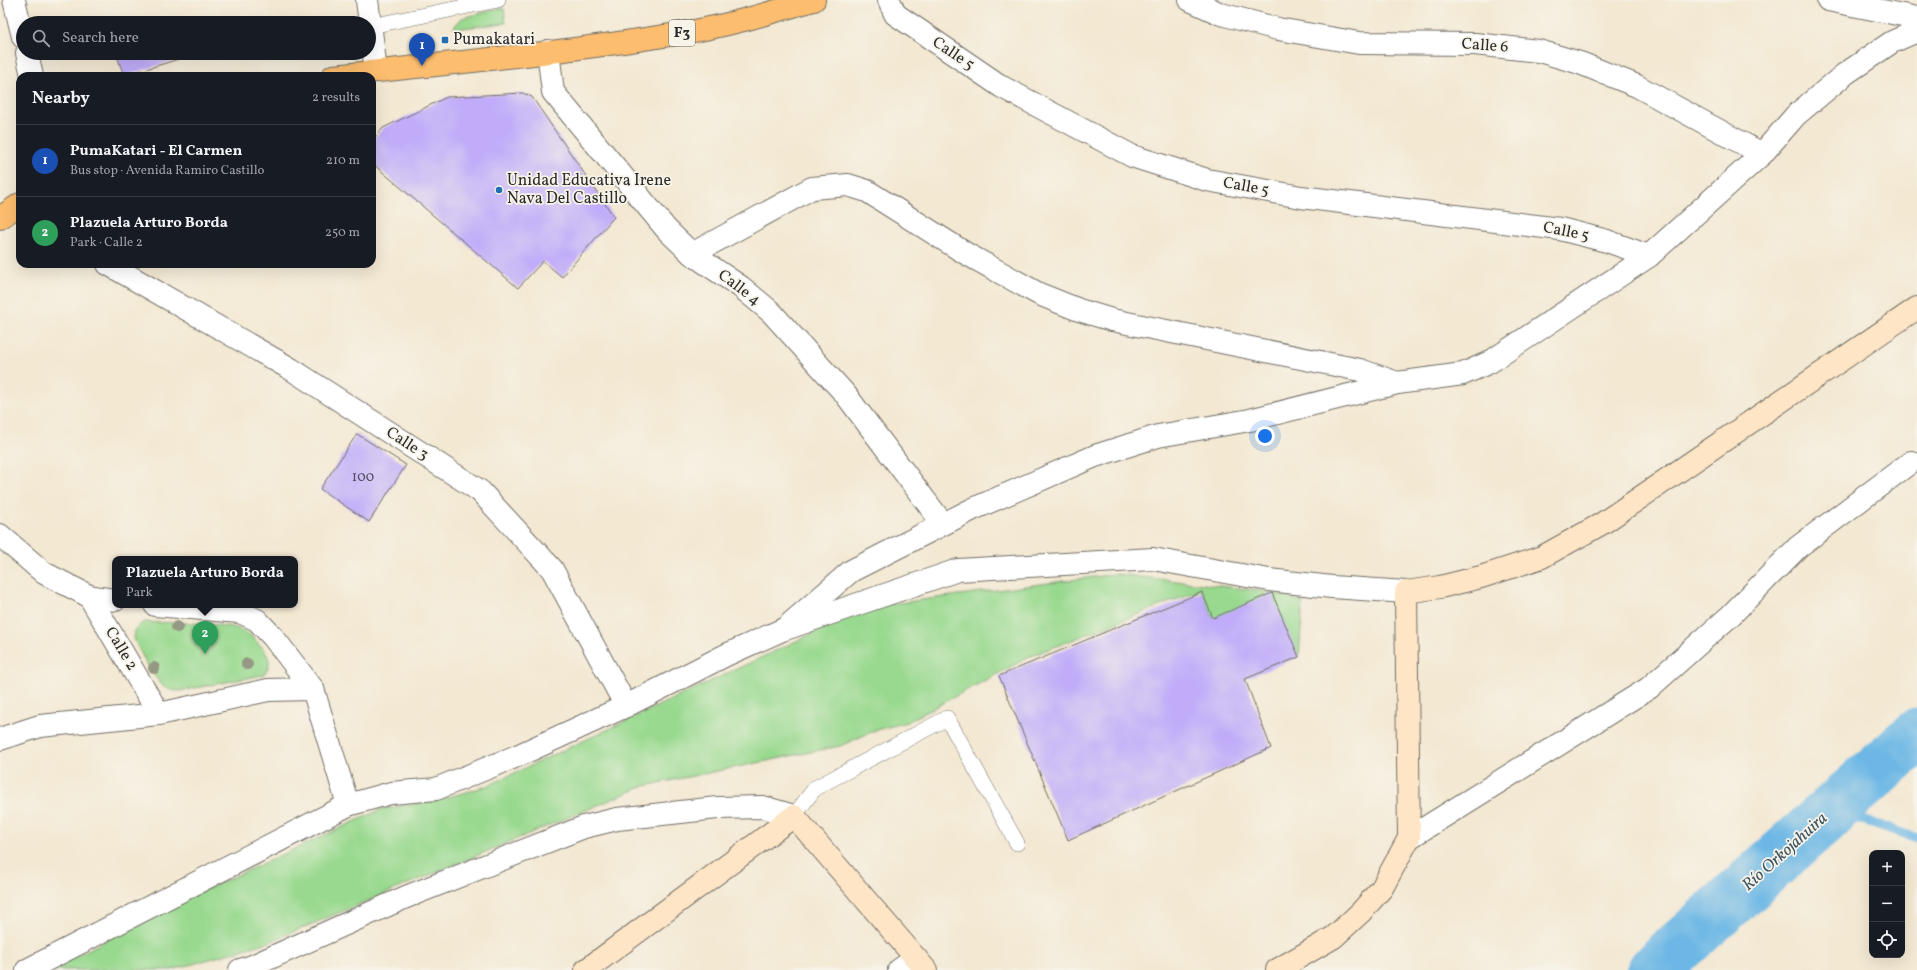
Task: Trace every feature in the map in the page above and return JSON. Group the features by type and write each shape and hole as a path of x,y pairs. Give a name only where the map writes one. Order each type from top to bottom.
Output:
{"main road":[{"name":"F3","path":"367,72 548,51 689,32 744,20 814,0"},
{"path":"0,218 16,207"},
{"path":"1277,970 1334,937 1361,912 1382,888 1409,838 1406,592 1440,587 1481,577 1548,553 1602,523 1917,308"},
{"path":"586,970 794,816 914,966"}],"street":[{"path":"14,0 18,16"},
{"path":"367,0 369,16"},
{"name":"Calle 5","path":"889,0 895,14 1002,87 1132,156 1207,180 1301,197 1560,229 1607,241 1649,256"},
{"name":"Calle 6","path":"1190,0 1221,14 1278,29 1359,43 1475,44 1539,51 1580,63 1636,86 1762,154"},
{"path":"1828,0 1917,18"},
{"path":"782,630 852,571 972,509 1102,454 1158,436 1250,420 1397,383 1463,374 1490,362 1649,256 1762,154 1796,115 1845,74 1892,42 1917,31"},
{"name":"Calle 4","path":"548,51 553,92 667,230 692,254 742,286 771,312 846,395 943,524"},
{"path":"29,60 31,72"},
{"path":"375,60 376,71"},
{"path":"692,254 812,188 848,186 867,191 965,253 1039,294 1079,310 1112,320 1360,370 1397,383"},
{"name":"Calle 3","path":"115,268 291,369 480,491 552,569 626,706"},
{"path":"1409,838 1649,688 1731,615 1798,547 1911,462"},
{"path":"0,535 44,573 89,596 112,600"},
{"path":"27,970 348,805 391,792 436,788 517,756 626,706 726,655 782,630 958,570 1153,559 1269,580 1332,587 1406,592"},
{"name":"Calle 2","path":"89,596 159,714"},
{"path":"191,608 240,612 257,620 273,637 313,689 348,805"},
{"path":"0,739 40,726 159,714 268,690 313,689"},
{"path":"240,970 250,967 406,897 584,827 617,819 717,808 763,808 794,816"}],"lane":[{"path":"376,25 498,0"},
{"path":"794,816 815,788 947,718 1017,843"}],"green space":[{"path":"502,8 504,9 506,23 454,29 462,18"},
{"path":"1116,574 1272,592 1303,602 1299,657 1213,618 1201,590 1031,656 907,722 876,730 840,746 644,786 269,942 172,970 50,970 170,906 382,809 435,801 487,786 869,607"},
{"path":"145,622 211,624 236,628 244,631 262,647 266,653 269,659 267,670 263,675 180,691 168,689 161,684 151,671 135,640 134,636 136,629"}],"building":[{"path":"118,60 175,60 137,72 123,72"},
{"name":"Unidad Educativa Irene Nava Del Castillo","path":"523,93 532,97 614,217 562,277 543,261 518,288 376,166 376,136 383,128 447,97"},
{"path":"357,434 406,465 369,522 320,489"},
{"path":"1202,592 1213,618 1272,593 1299,657 1245,679 1271,748 1068,840 999,676"}],"waterway":[{"name":"Río Orkojahuira","path":"1653,970 1917,735"},
{"path":"1833,810 1917,838"}],"place":[{"name":"Pumakatari","path":"445,40"},
{"name":"PumaKatari - El Carmen","path":"422,66"},
{"name":"Unidad Educativa Irene Nava Del Castillo","path":"499,190"},
{"name":"Plazuela Arturo Borda","path":"205,654"}]}
